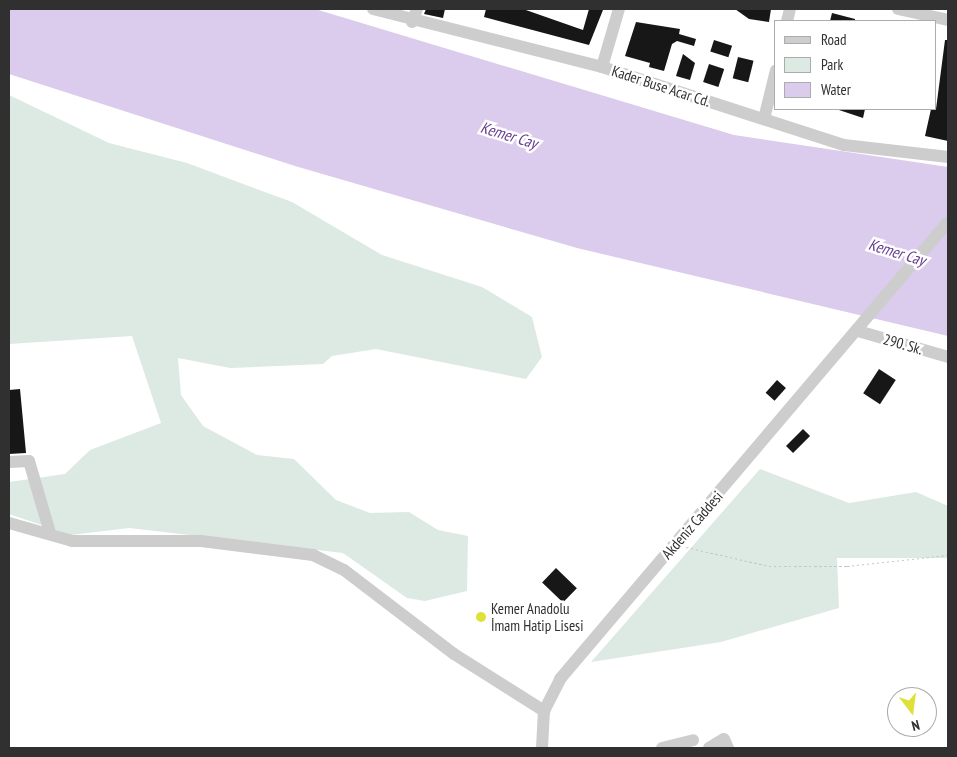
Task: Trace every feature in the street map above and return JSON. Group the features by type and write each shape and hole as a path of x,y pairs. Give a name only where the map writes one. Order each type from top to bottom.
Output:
{"street":[{"name":"Kader Buse Acar Cd.","path":"373,9 412,22 602,67 844,145 948,157"},
{"path":"412,22 417,9"},
{"path":"602,67 619,9"},
{"path":"898,9 948,20"},
{"path":"764,119 774,78"},
{"name":"Akdeniz Caddesi","path":"542,748 544,711 560,679 948,222"},
{"name":"290. Sk.","path":"858,330 948,357"},
{"path":"9,462 29,461 50,533"},
{"path":"9,523 50,533 72,541 201,541 313,555 344,570 454,654 544,711"},
{"path":"709,748 724,739 728,748"},
{"path":"662,748 694,740"}],"path":[{"path":"675,544 769,566 847,566 948,555"}],"green space":[{"path":"9,95 109,143 187,163 292,202 382,255 482,287 532,317 542,357 526,379 376,349 332,356 323,364 230,368 178,358 181,395 203,426 257,455 294,459 336,500 370,513 409,512 438,530 468,536 467,591 425,601 407,598 343,553 129,528 71,535 9,514 9,482 65,474 90,450 161,423 132,336 9,344"},
{"path":"760,469 849,503 916,492 948,506 948,558 837,558 839,608 721,642 591,662"}],"water":[{"name":"Kemer Cay","path":"9,9 315,9 734,135 948,167 948,336 577,248 295,166 9,74"}],"building":[{"path":"426,9 445,9 443,18 424,14"},
{"path":"486,9 523,9 583,30 589,9 603,10 589,45 484,17"},
{"path":"735,9 771,9 769,22 749,19"},
{"path":"832,13 855,19 855,20 830,20"},
{"path":"636,22 680,29 679,34 696,39 694,46 677,41 672,44 664,71 649,67 650,63 625,56"},
{"path":"714,40 732,46 728,57 710,51"},
{"path":"945,40 948,40 948,141 925,136 931,110 937,110"},
{"path":"683,54 695,63 690,80 676,76"},
{"path":"738,57 754,61 748,82 733,78"},
{"path":"709,64 724,69 718,87 703,82"},
{"path":"839,110 865,110 863,118"},
{"path":"879,369 896,380 880,404 863,393"},
{"path":"777,380 786,388 775,401 766,393"},
{"path":"20,389 26,453 9,454 9,390"},
{"path":"803,429 810,436 793,453 786,446"},
{"path":"556,568 577,588 563,603 542,582"}],"place":[{"name":"Kemer Anadolu İmam Hatip Lisesi","path":"481,617"}]}
